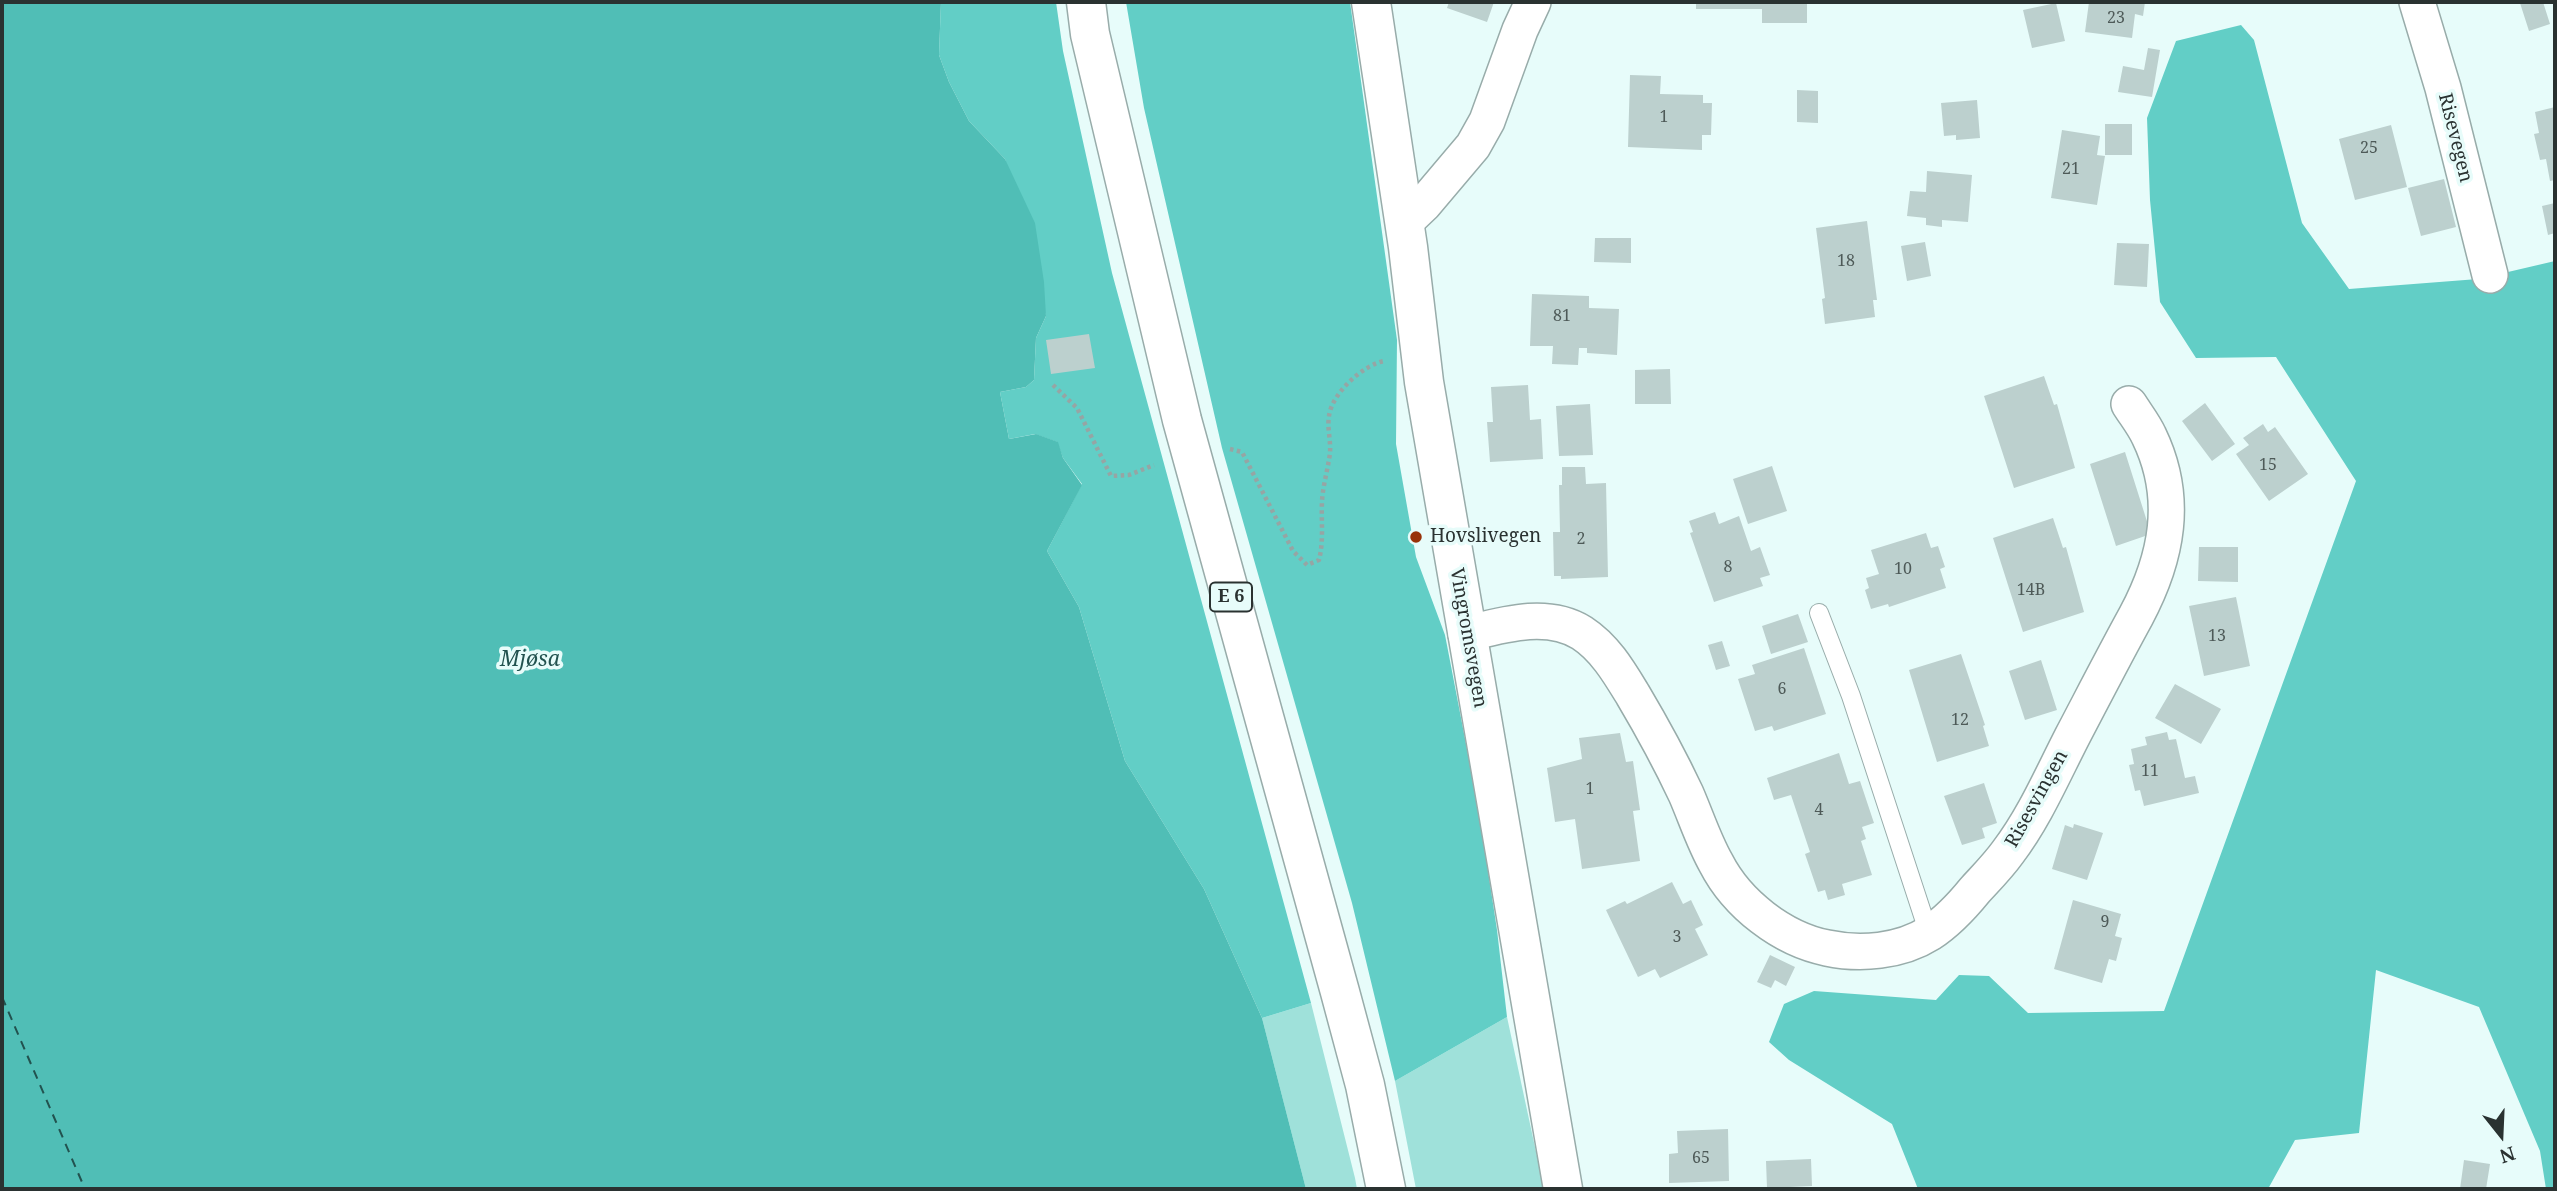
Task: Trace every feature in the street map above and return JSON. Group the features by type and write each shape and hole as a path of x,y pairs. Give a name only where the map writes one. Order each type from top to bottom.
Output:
{"main road":[{"name":"E 6","path":"1086,2 1103,88 1182,420 1365,1085 1386,1189"},
{"name":"Vingromsvegen","path":"1371,2 1404,223 1424,382 1563,1189"}],"street":[{"path":"1404,223 1424,204 1473,146 1487,121 1533,2"},
{"name":"Risevegen","path":"2417,2 2490,275"},
{"name":"Risesvingen","path":"1466,634 1510,623 1536,621 1563,624 1595,642 1613,663 1649,723 1686,795 1716,864 1759,915 1782,932 1807,944 1862,952 1892,948 1928,934 1958,909 2009,852 2032,814 2153,584 2167,532 2168,507 2161,467 2149,436 2129,404"}],"lane":[{"path":"1819,613 1851,696 1928,934"}],"path":[{"path":"1222,448 1242,452 1293,551 1307,565 1319,560 1323,546 1321,509 1324,477 1330,454 1329,416 1336,397 1362,373 1381,361 1403,362 1424,382"},
{"path":"1053,385 1077,408 1111,475 1129,475 1164,463"}],"shaded area":[{"path":"941,2 1056,2 1063,51 1112,273 1311,1003 1262,1018 1204,889 1125,761 1079,607 1047,551 1082,484 1063,458 1057,442 1035,434 1009,439 1000,392 1026,387 1034,380 1036,338 1046,316 1005,159 969,121 939,55"},
{"path":"1126,2 1350,2 1397,340 1396,444 1416,557 1445,635 1479,811 1507,1017 1395,1081 1352,903 1222,448 1144,108"},
{"path":"2241,25 2254,40 2302,223 2349,289 2478,279 2555,261 2555,1189 2546,1189 2540,1151 2479,1007 2376,970 2359,1133 2295,1140 2268,1189 1918,1189 1892,1124 1789,1060 1769,1042 1784,1004 1814,991 1936,1000 1959,975 1989,976 2028,1013 2164,1011 2356,481 2276,357 2196,358 2160,302 2150,200 2147,118 2176,41"},
{"path":"1311,1003 1357,1189 1306,1189 1262,1018"},
{"path":"1507,1017 1544,1189 1416,1189 1395,1081"}],"water":[{"name":"Mjøsa","path":"2,2 941,2 939,55 949,82 969,121 1005,159 1035,223 1046,316 1036,338 1034,380 1026,387 1000,392 1009,439 1036,434 1058,442 1063,458 1082,485 1047,551 1079,607 1125,761 1204,889 1262,1018 1306,1189 2,1189"}],"building":[{"path":"1449,2 1494,2 1487,22 1447,8"},
{"path":"1696,2 1807,2 1807,23 1762,23 1762,9 1696,9"},
{"path":"2089,2 2145,2 2143,16 2135,14 2132,38 2085,32"},
{"path":"2543,2 2550,24 2529,31 2520,3"},
{"path":"2056,3 2065,41 2032,48 2023,10"},
{"path":"2148,48 2160,50 2152,97 2118,92 2123,66 2144,70"},
{"path":"1630,75 1661,76 1660,94 1703,95 1703,103 1712,103 1711,135 1702,135 1702,150 1628,147"},
{"path":"1797,90 1818,91 1818,123 1797,122"},
{"path":"1977,100 1980,138 1956,140 1956,135 1944,136 1941,103"},
{"path":"2555,107 2555,180 2550,181 2546,159 2540,160 2534,134 2539,133 2535,112"},
{"path":"2105,124 2132,124 2132,155 2105,155"},
{"path":"2391,125 2407,187 2355,200 2339,139"},
{"path":"2062,130 2100,136 2097,155 2105,156 2097,205 2051,198"},
{"path":"1927,171 1972,175 1968,222 1942,220 1942,227 1926,225 1926,218 1907,216 1910,191 1926,192"},
{"path":"2444,179 2456,227 2421,236 2408,188"},
{"path":"2555,203 2555,233 2548,235 2542,206"},
{"path":"1867,221 1877,300 1873,300 1875,317 1825,324 1822,299 1825,298 1816,228"},
{"path":"1595,238 1631,238 1631,263 1594,262"},
{"path":"1925,242 1931,276 1907,281 1901,246"},
{"path":"2117,243 2149,244 2147,287 2114,285"},
{"path":"1532,294 1589,296 1589,308 1619,309 1617,355 1587,353 1587,348 1579,348 1578,365 1552,364 1553,346 1530,346"},
{"path":"1089,334 1095,368 1051,374 1046,340"},
{"path":"1670,369 1671,404 1635,404 1635,370"},
{"path":"2044,376 2054,405 2057,404 2075,468 2014,488 1984,396"},
{"path":"1528,385 1530,420 1541,419 1543,459 1490,462 1487,422 1493,422 1491,387"},
{"path":"2205,403 2235,444 2212,461 2182,421"},
{"path":"1590,404 1593,455 1559,456 1556,406"},
{"path":"2263,424 2268,432 2275,427 2308,474 2269,501 2236,454 2249,445 2243,438"},
{"path":"2125,452 2151,534 2116,546 2090,464"},
{"path":"1772,466 1787,511 1748,524 1733,479"},
{"path":"1562,467 1585,467 1586,484 1606,483 1608,577 1561,579 1561,576 1554,576 1553,532 1560,532 1559,485 1562,485"},
{"path":"1715,512 1719,524 1739,516 1751,551 1760,547 1770,575 1760,578 1763,586 1714,602 1690,533 1693,532 1689,521"},
{"path":"2053,518 2063,548 2066,547 2084,612 2023,632 1993,538"},
{"path":"1926,533 1931,548 1938,546 1945,567 1940,569 1946,588 1889,607 1888,604 1871,609 1865,590 1869,588 1866,578 1879,574 1871,550"},
{"path":"2199,547 2238,547 2238,582 2198,581"},
{"path":"2236,597 2250,666 2204,676 2189,606"},
{"path":"1798,614 1808,642 1771,654 1762,626"},
{"path":"1722,641 1730,666 1716,670 1708,645"},
{"path":"1804,648 1826,714 1774,731 1772,726 1755,731 1738,679 1755,674 1752,665"},
{"path":"1961,654 1985,725 1983,726 1989,746 1937,762 1909,670"},
{"path":"2041,660 2057,710 2025,720 2009,671"},
{"path":"2175,684 2221,709 2201,744 2155,718"},
{"path":"2167,732 2169,740 2176,739 2185,778 2195,776 2199,793 2144,806 2140,790 2135,791 2129,765 2134,764 2131,749 2147,745 2145,737"},
{"path":"1620,733 1626,762 1633,761 1640,810 1633,811 1640,861 1582,869 1575,819 1555,822 1547,768 1582,759 1579,738"},
{"path":"1839,753 1849,784 1860,781 1874,823 1862,827 1866,839 1861,841 1872,875 1842,884 1845,895 1828,900 1825,890 1818,892 1805,854 1810,852 1791,795 1774,800 1767,778"},
{"path":"1984,783 1997,823 1982,828 1985,838 1962,845 1944,796"},
{"path":"2074,824 2103,833 2087,880 2052,869 2065,825 2073,828"},
{"path":"1672,882 1683,904 1691,900 1703,925 1695,929 1708,955 1660,978 1655,969 1638,977 1606,910 1625,901 1627,904"},
{"path":"2073,900 2121,914 2115,936 2122,938 2116,961 2109,959 2102,983 2054,969"},
{"path":"1770,955 1795,967 1786,986 1775,980 1771,988 1757,982"},
{"path":"1728,1129 1729,1181 1669,1183 1669,1154 1678,1153 1677,1131"},
{"path":"1811,1159 1812,1186 1767,1188 1766,1161"},
{"path":"2464,1160 2490,1164 2486,1189 2460,1189"}],"ferry route":[{"path":"2,997 85,1189"}],"place":[{"name":"Hovslivegen","path":"1416,537"}]}
